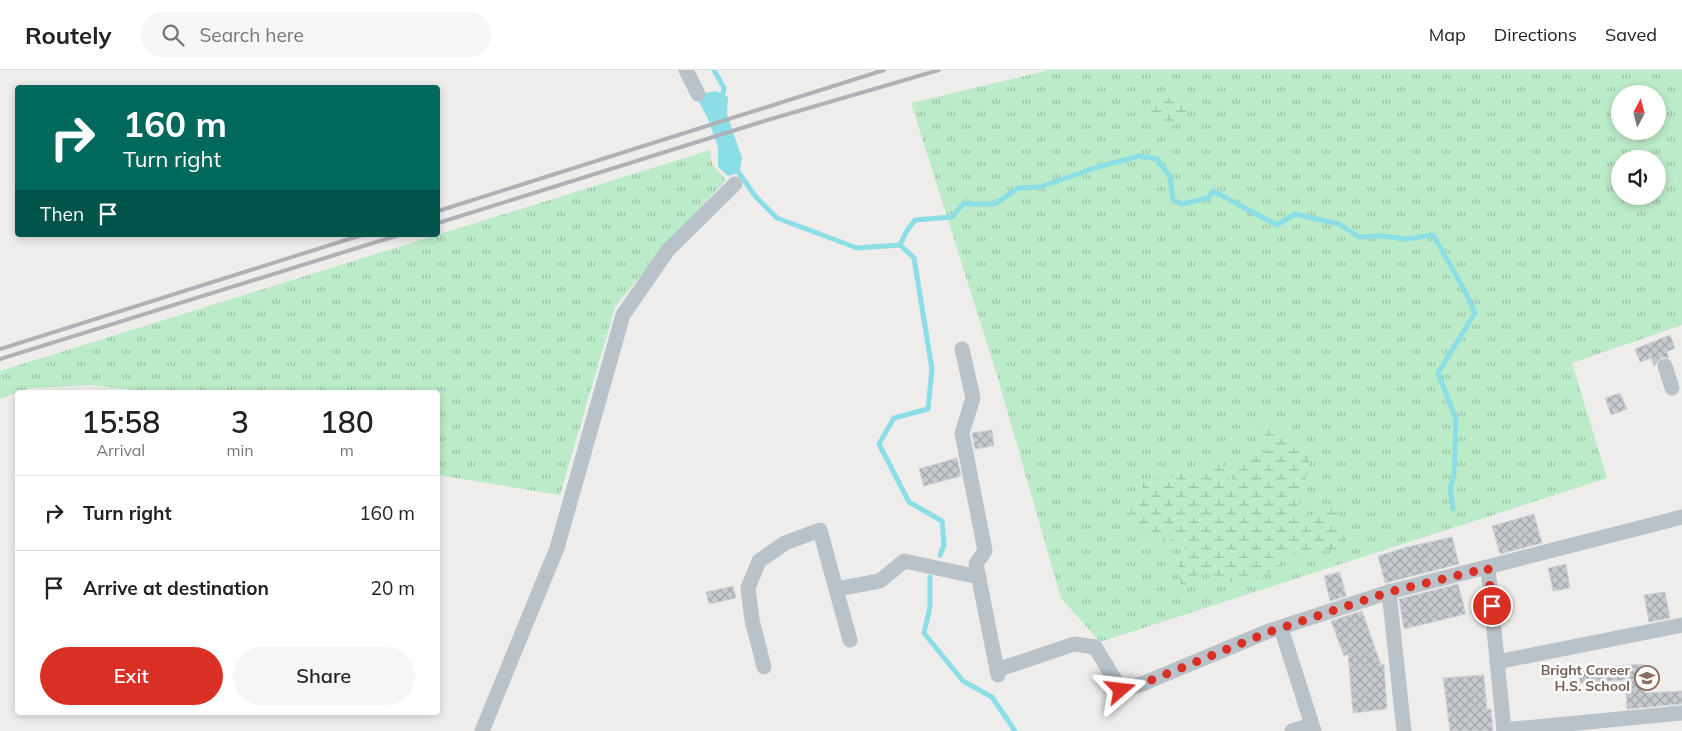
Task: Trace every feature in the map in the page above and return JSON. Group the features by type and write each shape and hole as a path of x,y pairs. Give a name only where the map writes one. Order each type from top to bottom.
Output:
{"street":[{"path":"686,70 698,94"},
{"path":"482,731 557,548 622,315 668,250 735,184"},
{"path":"962,349 973,398 962,433 985,551 976,564 998,672 1074,644 1095,647 1121,690 1142,684 1280,628 1389,592 1682,517"},
{"path":"1665,366 1672,388"},
{"path":"764,667 752,620 748,588 759,561 785,543 820,530 850,640"},
{"path":"836,589 880,581 904,561 979,577"},
{"path":"1488,568 1504,731 1682,713"},
{"path":"1389,592 1404,731"},
{"path":"1497,662 1682,625"},
{"path":"1280,628 1313,728 1292,731"}],"green space":[{"path":"1049,70 1682,70 1682,325 1572,363 1607,478 1100,642 1061,598 997,375 911,103"},
{"path":"1161,96 1192,103 1185,119 1170,126 1158,123 1150,114 1147,106 1153,98"},
{"path":"710,150 712,164 726,180 667,243 615,307 560,495 440,475 440,390 131,390 93,385 15,390 15,393 0,399 0,371 430,237 440,237 440,234"},
{"path":"1258,421 1275,427 1291,436 1304,448 1308,456 1310,464 1294,519 1314,514 1325,503 1340,516 1337,524 1344,534 1343,549 1289,554 1269,574 1253,581 1208,580 1211,575 1204,569 1185,588 1181,589 1178,560 1186,558 1184,545 1172,542 1167,533 1160,543 1148,537 1149,530 1137,525 1124,528 1135,499 1147,495 1139,481 1172,478 1179,468 1196,476 1209,473 1210,461 1222,459 1225,476 1231,481 1243,460 1272,449"}],"water":[{"path":"716,91 728,97 727,114 742,158 739,173 728,176 718,167 718,147 708,119 699,102 701,94"}],"building":[{"path":"1670,335 1675,348 1667,352 1669,358 1662,357 1654,366 1651,358 1640,362 1635,349"},
{"path":"1620,393 1627,409 1611,415 1605,398"},
{"path":"992,430 994,446 975,449 972,433"},
{"path":"957,458 961,476 924,486 919,469"},
{"path":"1534,514 1542,543 1500,554 1492,526"},
{"path":"1452,537 1459,564 1385,583 1378,556 1407,547"},
{"path":"1566,564 1570,588 1553,591 1548,568"},
{"path":"1340,572 1346,596 1330,601 1324,576"},
{"path":"1458,584 1466,614 1404,629 1399,599"},
{"path":"733,586 736,598 709,604 706,592"},
{"path":"1665,592 1670,618 1649,622 1644,595"},
{"path":"1362,611 1381,665 1384,664 1387,709 1353,713 1348,654 1344,656 1331,621"},
{"path":"1643,664 1645,693 1682,691 1682,704 1627,709 1625,680 1580,683 1579,669"},
{"path":"1484,675 1487,709 1491,709 1493,731 1450,731 1443,678"}],"waterway":[{"path":"714,70 724,88 722,99"},
{"path":"900,245 906,232 915,220 952,217 963,204 995,204 1018,188 1040,187 1098,167 1139,156 1157,159 1170,177 1173,200 1182,204 1208,198 1213,191 1277,225 1295,214 1339,224 1359,237 1382,236 1407,239 1433,235 1466,293 1475,313 1438,373 1456,419 1454,476 1450,488 1453,509"},
{"path":"739,173 756,197 777,218 857,248 900,245 914,258 932,369 928,409 894,418 879,444 909,502 942,521 944,545 940,555"},
{"path":"930,577 930,607 924,633 963,681 992,697 1015,731"}],"railway":[{"path":"440,210 884,70"},
{"path":"440,222 761,122 939,70"},
{"path":"0,349 356,237"},
{"path":"0,359 393,237"}],"place":[{"name":"Bright Career H.S. School","path":"1647,678"}],"route":[{"path":"1121,690 1142,684 1269,632 1389,592 1488,568 1492,606"}]}
